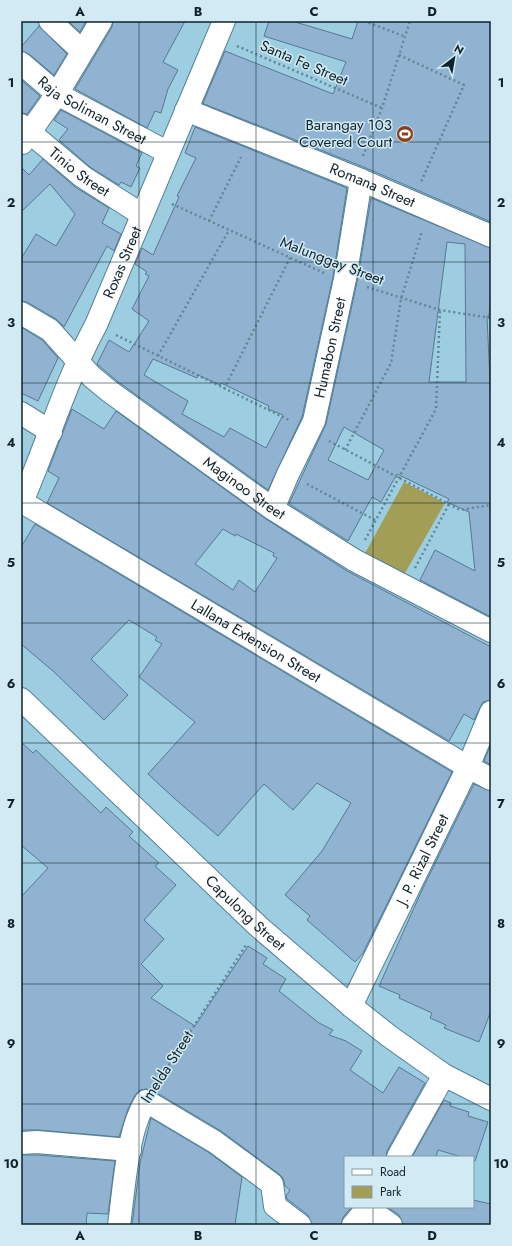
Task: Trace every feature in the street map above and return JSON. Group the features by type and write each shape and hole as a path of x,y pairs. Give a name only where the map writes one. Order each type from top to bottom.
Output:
{"street":[{"path":"50,21 82,51"},
{"path":"24,133 57,94 101,21"},
{"name":"Roxas Street","path":"21,503 51,432 77,360 96,325 167,152 221,29"},
{"name":"Raja Soliman Street","path":"21,63 57,94 167,152"},
{"name":"Romana Street","path":"186,110 358,178 491,236"},
{"name":"Tinio Street","path":"24,133 83,177 142,214"},
{"name":"Humabon Street","path":"273,509 314,421 345,279 358,178"},
{"name":"Maginoo Street","path":"21,313 50,330 91,376 109,391 273,509 354,560 491,631"},
{"path":"21,413 51,432"},
{"name":"Lallana Extension Street","path":"21,503 468,767 491,779"},
{"name":"Capulong Street","path":"21,699 258,926 351,1006 389,1036 444,1075 491,1099"},
{"name":"J. P. Rizal Street","path":"351,1006 468,767 491,712"},
{"path":"399,1156 444,1075"},
{"path":"146,1101 215,1142 272,1184 275,1206 300,1225"},
{"name":"Imelda Street","path":"119,1225 130,1150 139,1112 146,1101"},
{"path":"21,1143 37,1142 130,1150"},
{"path":"353,1225 367,1208 391,1225"}],"path":[{"path":"364,21 406,37"},
{"path":"358,178 406,37 410,21"},
{"name":"Santa Fe Street","path":"221,29 382,108"},
{"path":"345,450 391,363 401,299 420,206 464,85 399,55"},
{"path":"209,221 252,135"},
{"name":"Malunggay Street","path":"150,194 317,270 401,299 440,310 491,318"},
{"path":"158,356 229,230"},
{"path":"224,389 290,258"},
{"path":"354,560 436,409 440,310"},
{"path":"288,474 376,520"},
{"path":"404,587 449,504"},
{"name":"Imelda Street","path":"146,1101 258,926"}],"green space":[{"path":"404,482 445,503 401,580 362,559"}],"building":[{"path":"68,21 86,21 80,32"},
{"path":"113,21 185,21 163,62 178,70 168,89 161,113 155,111 147,128 75,89 112,27"},
{"path":"269,21 292,21 352,39 358,21 491,21 491,222 366,168 204,104 203,103 225,51 333,94 346,62 264,36"},
{"path":"39,26 67,54 54,75 29,54 21,51 21,47"},
{"path":"21,80 40,96 27,114 21,113"},
{"path":"61,110 142,153 136,166 140,168 131,187 121,182 119,185 90,167 59,140 68,129 54,120"},
{"path":"195,127 347,188 333,277 302,417 268,490 117,381 97,364 109,340 129,352 149,321 132,309 149,276 145,274 147,272 135,264 142,248 153,255 179,197 177,196 196,158 185,153","holes":["153,359 197,378 198,375 220,385 221,383 269,406 268,409 283,415 266,448 230,428 224,437 182,414 188,401 144,375"]},
{"path":"43,159 75,187 109,208 102,223 121,234 114,251 107,246 64,327 56,319 27,302 21,301 21,259 36,234 56,246 75,214 50,184 21,212 21,167 29,175"},
{"path":"371,198 491,248 491,292 489,316 487,316 491,404 491,617 420,580 435,550 475,571 469,512 447,502 449,499 397,474 381,502 372,497 348,541 289,504 326,424 357,282","holes":["447,242 465,244 466,382 429,382","344,427 384,450 368,480 328,460"]},
{"path":"21,327 42,340 58,358 38,401 21,393"},
{"path":"72,409 104,429 116,411 266,519 347,571 491,647 491,700 483,702 474,720 464,714 449,741 47,503 59,478 48,471","holes":["223,529 235,536 236,534 274,553 273,556 277,558 255,592 239,580 233,590 195,564"]},
{"path":"35,524 452,772 363,953 355,962 307,920 310,916 285,895 322,851 351,803 317,783 293,810 264,784 218,836 174,798 148,774 195,722 139,677 162,644 155,640 157,637 129,620 91,659 128,695 104,720 53,671 21,644 21,547"},
{"path":"21,742 33,753 36,750 101,813 106,807 133,832 129,836 159,863 155,866 176,885 144,920 164,939 141,964 163,986 151,998 195,1026 248,946 267,958 263,964 286,979 279,991 319,1023 333,1030 329,1035 346,1041 362,1051 350,1070 383,1093 399,1067 425,1083 387,1151 386,1156 344,1156 344,1208 351,1208 343,1217 341,1225 312,1225 308,1215 287,1199 286,1196 290,1190 285,1186 283,1178 279,1174 221,1131 152,1090 140,1090 135,1095 128,1109 119,1137 38,1130 21,1130 21,897 48,868 21,845"},
{"path":"491,744 491,765 484,761"},
{"path":"474,784 491,791 491,1011 479,1042 444,1028 446,1025 430,1018 432,1013 399,998 400,995 379,986 423,888"},
{"path":"444,1100 451,1103 450,1106 469,1112 468,1116 488,1122 475,1161 474,1156 459,1156 438,1150 436,1156 413,1156"},
{"path":"151,1118 208,1152 242,1177 235,1225 132,1225 140,1163"},
{"path":"21,1155 115,1161 108,1214 87,1213 86,1225 21,1225"},
{"path":"474,1200 491,1204 491,1225 403,1225 399,1215 388,1208 474,1208"}],"place":[{"name":"Barangay 103 Covered Court","path":"405,134"}]}
